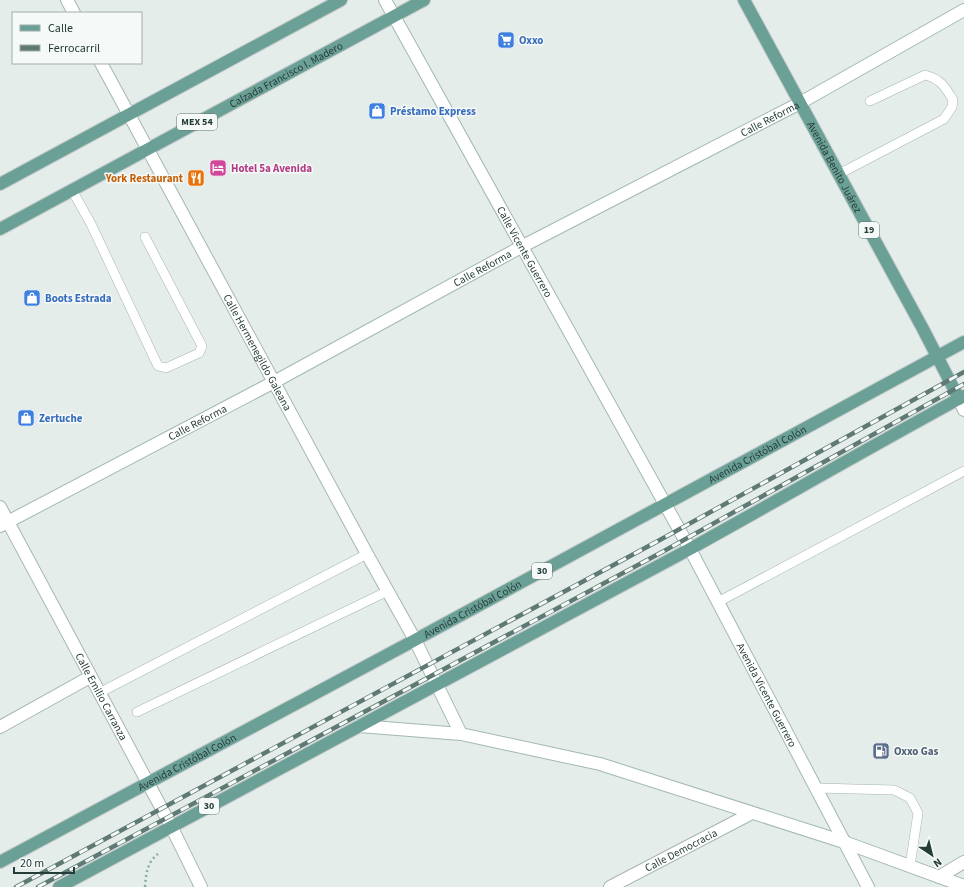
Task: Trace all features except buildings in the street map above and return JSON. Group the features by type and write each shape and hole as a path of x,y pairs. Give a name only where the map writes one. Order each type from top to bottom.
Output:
{"main road":[{"path":"0,184 341,0"},
{"name":"Calzada Francisco I. Madero","path":"0,229 147,148 424,0"},
{"name":"Avenida Benito Juárez","path":"744,0 937,357 961,398"},
{"name":"Avenida Cristóbal Colón","path":"0,862 415,640 964,342"},
{"name":"30","path":"59,887 359,726 438,686 690,549 961,398"}],"street":[{"path":"67,0 73,12"},
{"name":"Calle Vicente Guerrero","path":"385,0 664,504"},
{"name":"Calle Reforma","path":"4,524 274,382 521,247 800,103 964,10"},
{"name":"Calle Hermenegildo Galeana","path":"102,64 415,640 461,734"},
{"name":"19","path":"961,398 964,410"},
{"name":"Avenida Vicente Guerrero","path":"664,504 690,549 868,887"},
{"name":"Calle Emilio Carranza","path":"0,507 4,524 99,693 171,826 201,887"},
{"path":"0,727 90,677"},
{"path":"359,726 461,734 600,764 844,842 964,886"},
{"name":"Calle Democracia","path":"610,887 752,813"},
{"path":"939,877 964,862"}],"lane":[{"path":"839,174 944,119 952,107 953,100 940,82 925,75 870,101"},
{"path":"72,190 91,224 158,366 166,368 199,353 202,346 145,237"},
{"path":"718,602 964,471"},
{"path":"99,693 367,554"},
{"path":"137,712 388,591"},
{"path":"816,788 894,790 910,798 918,813 910,866"}],"path":[{"path":"145,887 147,870 153,858 159,852 179,842"}],"railway":[{"path":"16,887 658,541 964,372"},
{"path":"38,887 664,551 964,384"}],"place":[{"name":"Oxxo","path":"506,40"},
{"name":"Préstamo Express","path":"377,111"},
{"name":"Hotel 5a Avenida","path":"218,168"},
{"name":"York Restaurant","path":"196,178"},
{"name":"Boots Estrada","path":"32,298"},
{"name":"Zertuche","path":"26,418"},
{"name":"Oxxo Gas","path":"881,751"}]}
